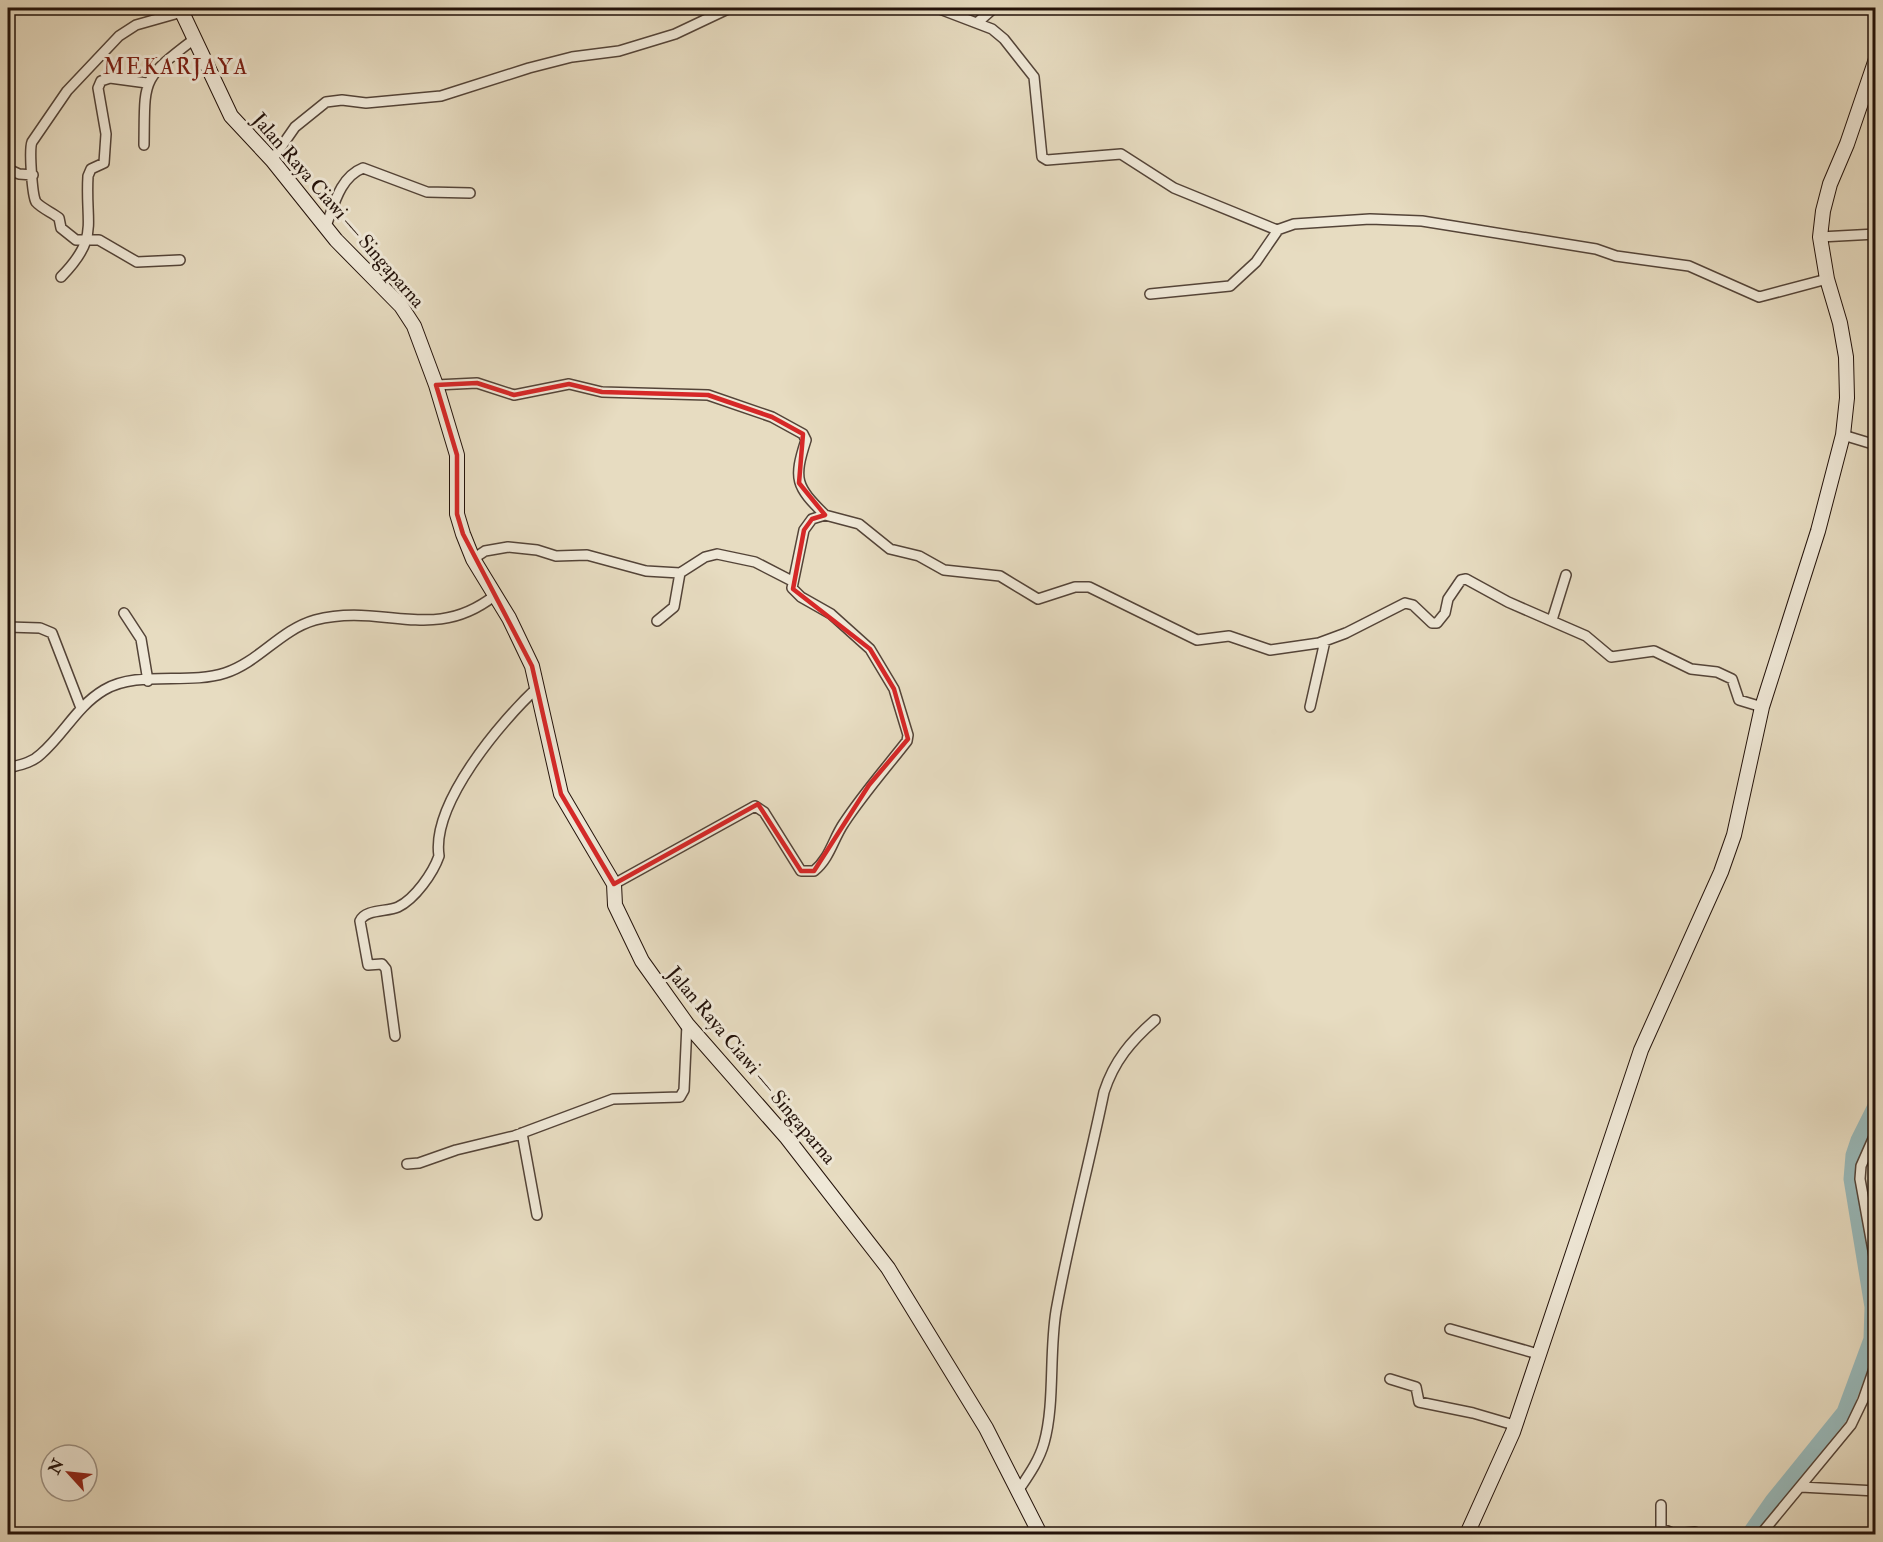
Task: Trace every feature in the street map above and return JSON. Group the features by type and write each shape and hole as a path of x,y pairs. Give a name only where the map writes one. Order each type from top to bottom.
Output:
{"main road":[{"name":"Jalan Raya Ciawi — Singaparna","path":"181,10 231,116 272,160 356,262 401,306 414,326 436,385 457,455 459,483 457,514 473,559 522,642 538,687 561,794 614,884 615,905 642,961 687,1024 787,1138 888,1268 986,1428 1040,1534"},
{"path":"1467,1534 1514,1425 1641,1050 1717,881 1734,835 1762,707 1818,531 1843,435 1847,398 1846,357 1840,323 1827,279 1820,237 1823,211 1830,184 1847,144 1875,59"}],"street":[{"path":"272,160 296,127 326,102 385,102 441,96 529,68 572,57 619,51 653,41 675,34 730,8"},
{"path":"937,8 978,22 1004,39 1034,77 1042,157 1047,160 1121,154 1174,188 1278,230"},
{"path":"978,22 994,8"},
{"path":"180,260 137,262 99,240 70,237 61,228 59,218 38,204 32,188 30,154 32,142 67,91 105,49 130,28 181,10"},
{"path":"144,145 147,83 152,73 193,39"},
{"path":"61,277 81,256 88,240 88,176 91,169 104,163 106,134 98,88 101,81 110,78 147,83"},
{"path":"326,226 344,184 355,171 363,168 427,192 470,193"},
{"path":"8,169 19,174 33,175"},
{"path":"1150,294 1230,286 1259,257 1278,230 1294,224 1370,219 1466,227 1596,249 1616,256 1689,266 1759,297 1827,279"},
{"path":"1820,237 1875,234"},
{"path":"436,385 477,383 517,395 571,384 602,392 692,392 718,398 772,417 803,434 806,440 799,468 799,483 806,495 825,515 859,524 890,549 916,555 944,570 1000,576 1038,599 1075,587 1095,589 1197,640 1229,636 1258,647 1279,650 1325,640 1405,603 1413,605 1432,623 1437,623 1444,616 1452,592 1464,579 1590,638 1611,657 1654,651 1691,669 1717,672 1732,679 1739,700 1762,707"},
{"path":"1843,435 1875,445"},
{"path":"614,884 755,806 764,812 801,871 814,871 834,846 838,831 869,785 907,741 908,735 894,688 877,658 862,641 831,614 796,593 792,581 804,530 812,519 825,515"},
{"path":"473,559 485,551 508,547 537,550 556,556 587,555 646,571 680,573 705,557 717,555 755,562 792,581"},
{"path":"657,621 674,607 680,573"},
{"path":"1552,620 1566,575"},
{"path":"8,768 24,764 40,755 81,708 105,690 125,681 223,674 238,668 290,629 315,620 362,614 421,621 445,620 477,609 494,596"},
{"path":"124,613 141,639 148,681"},
{"path":"8,627 40,628 52,633 81,708"},
{"path":"1310,707 1325,640"},
{"path":"395,1036 386,969 382,964 368,965 360,921 366,914 399,906 410,898 427,877 439,856 436,844 446,808 496,729 538,687"},
{"path":"1018,1491 1037,1462 1044,1443 1049,1416 1050,1359 1056,1312 1104,1092 1115,1064 1126,1048 1155,1020"},
{"path":"407,1164 419,1163 456,1150 522,1133 613,1099 681,1096 684,1090 687,1024"},
{"path":"1875,1132 1861,1166 1860,1179 1875,1267"},
{"path":"522,1133 537,1215"},
{"path":"1450,1329 1538,1354"},
{"path":"1761,1534 1851,1425 1863,1400 1875,1363"},
{"path":"1390,1380 1416,1387 1419,1402 1450,1407 1514,1425"},
{"path":"1801,1486 1875,1491"},
{"path":"1660,1504 1661,1528 1675,1534 1695,1532 1700,1534"}],"highlighted area":[{"path":"477,383 514,395 569,384 602,392 708,395 772,417 803,434 799,483 825,515 812,519 804,530 793,589 870,649 894,689 908,739 869,785 814,871 801,871 758,804 614,884 561,794 532,666 463,534 457,514 457,455 436,385"}],"waterway":[{"path":"1749,1534 1772,1501 1844,1412 1871,1339 1872,1307 1851,1179 1853,1155 1876,1104"}],"district":[{"name":"MEKARJAYA","path":"176,66"}]}
